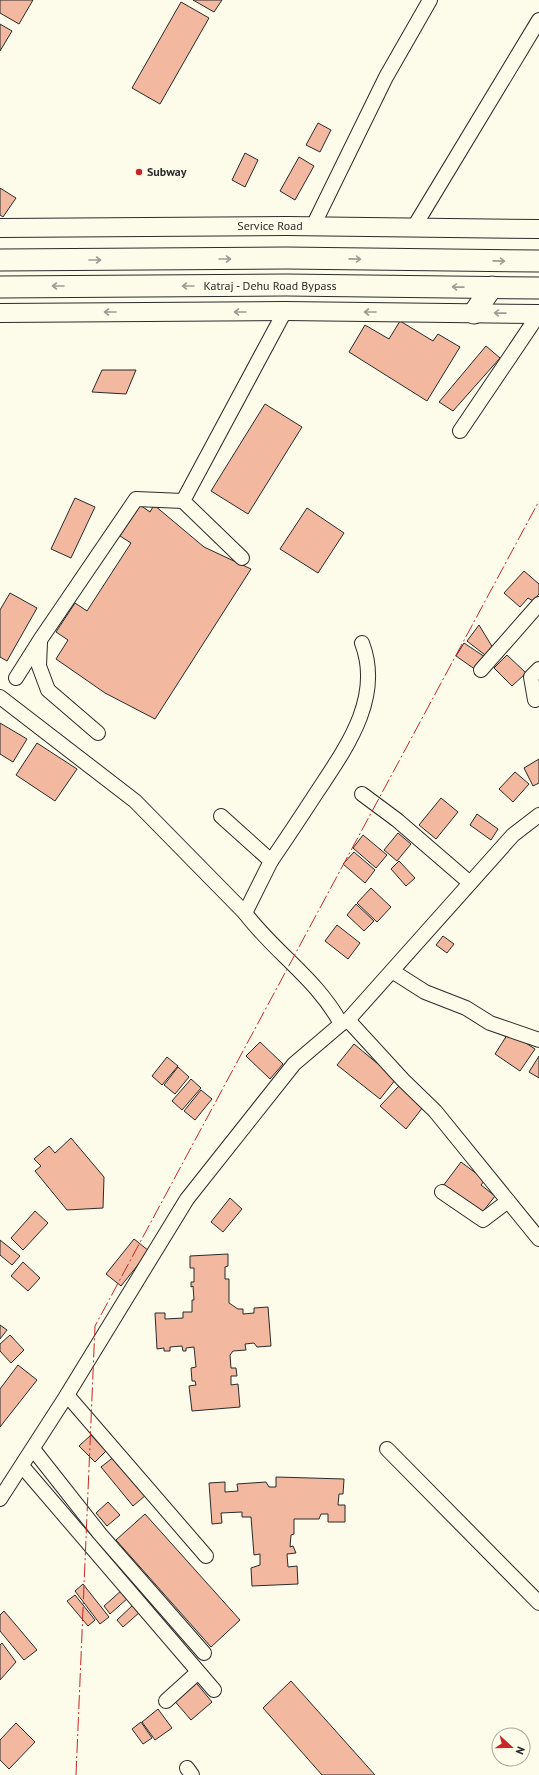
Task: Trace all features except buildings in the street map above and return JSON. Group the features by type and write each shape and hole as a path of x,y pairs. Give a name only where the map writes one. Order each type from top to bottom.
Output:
{"highway":[{"path":"0,260 286,258 539,261"},
{"name":"Katraj - Dehu Road Bypass","path":"0,287 286,285 539,288"},
{"path":"474,313 492,288"}],"main road":[{"name":"Service Road","path":"0,228 313,226 539,229"},
{"path":"0,313 285,311 539,314"}],"street":[{"path":"313,226 386,77 430,0"},
{"path":"414,228 539,20"},
{"path":"182,501 285,311"},
{"path":"460,431 539,314"},
{"path":"16,678 40,640 136,499 182,501 242,558"},
{"path":"481,670 539,604"},
{"path":"40,640 39,666 48,690 98,733"},
{"path":"245,913 272,861 345,749 362,714 368,686 368,659 362,643"},
{"path":"535,700 532,678 539,669"},
{"path":"0,697 135,801 245,913 258,930 332,1006 344,1022 435,1111 539,1239"},
{"path":"362,794 397,820 470,883"},
{"path":"0,1499 67,1395 186,1198 294,1064 344,1022 392,971 513,835 539,814"},
{"path":"221,816 272,861"},
{"path":"392,971 425,992 466,1008 490,1023 539,1040"},
{"path":"442,1192 483,1220 508,1201"},
{"path":"67,1395 206,1556"},
{"path":"33,1449 100,1534 204,1653"},
{"path":"387,1450 539,1603"},
{"path":"22,1466 214,1690"},
{"path":"166,1701 198,1672"}],"power":[{"path":"76,1775 95,1326 539,501"}],"place":[{"name":"Subway","path":"139,172"}]}
